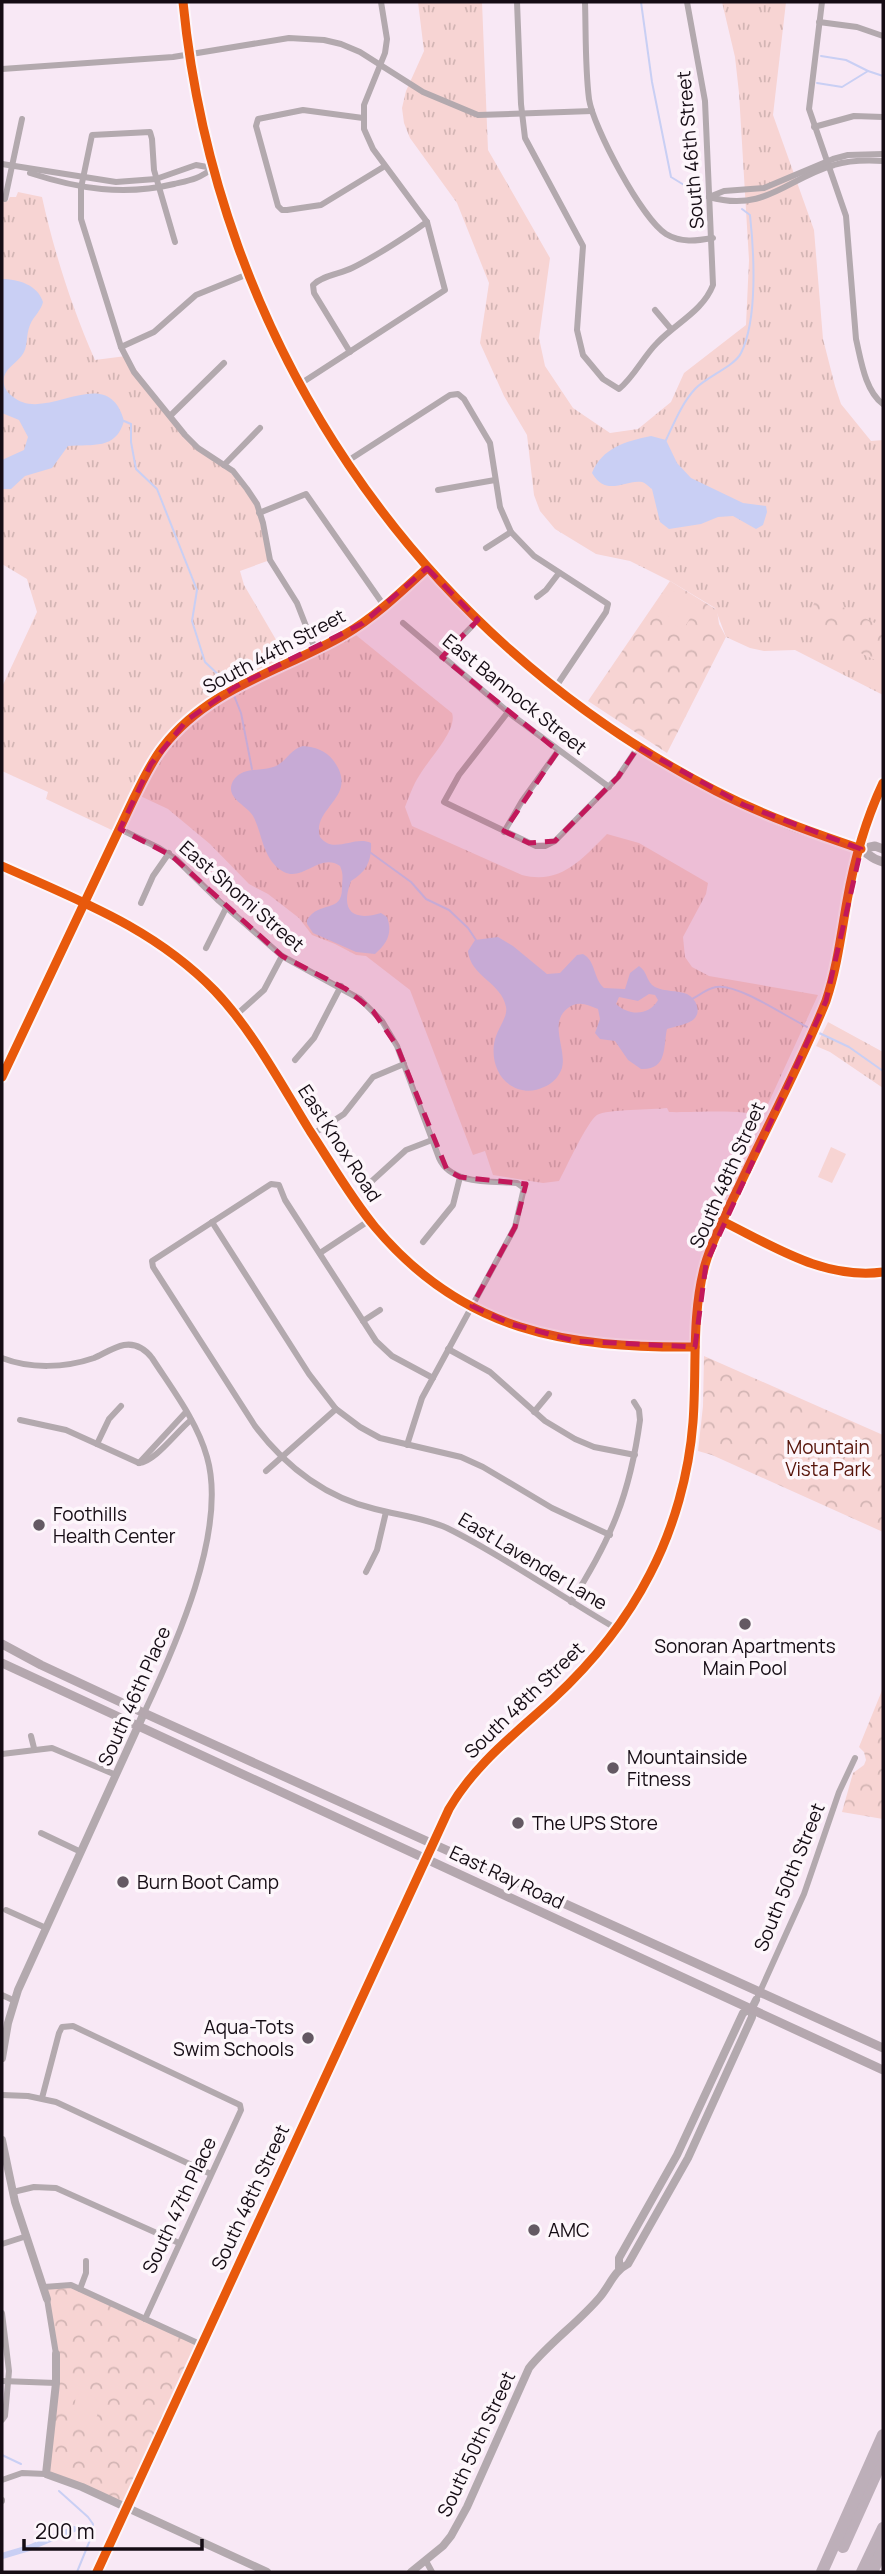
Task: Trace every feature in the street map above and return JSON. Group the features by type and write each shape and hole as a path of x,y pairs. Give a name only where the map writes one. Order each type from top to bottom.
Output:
{"highway":[{"path":"822,2572 883,2435"},
{"path":"831,2572 883,2458"},
{"path":"862,2572 883,2528"},
{"path":"872,2572 883,2549"}],"main road":[{"path":"183,2 188,54 213,167 248,274 271,330 299,385 376,506 427,568 508,649 555,688 638,747 754,809 797,828 860,849 872,860 883,862"},
{"name":"South 48th Street","path":"97,2572 456,1796 496,1748 562,1690 617,1629 658,1558 678,1503 691,1438 700,1285 713,1241 826,1001 836,964 849,890 873,807 883,783"},
{"path":"860,849 876,846 883,849"},
{"name":"East Ray Road","path":"2,1644 144,1713 432,1844 756,2000 883,2070"},
{"name":"East Ray Road","path":"2,1663 426,1858 756,2000 883,2048"}],"street":[{"path":"299,385 445,290 427,222 367,138 363,118 368,94 381,65 387,38 381,2"},
{"path":"517,2 521,114 525,138 583,246 576,330 583,355 603,379 619,389 671,329 654,310"},
{"path":"585,2 589,100 600,134 657,228 684,241 713,238"},
{"name":"South 46th Street","path":"671,329 709,297 714,275 705,101 687,2"},
{"path":"822,2 809,109 846,216 856,339 870,389 883,404"},
{"path":"819,22 857,27 883,36"},
{"path":"2,69 128,61 305,38 341,44 423,92 469,113 482,116 592,111"},
{"path":"363,118 303,110 258,119 256,126 278,206 287,210 321,205 385,166"},
{"path":"814,127 854,116 883,117"},
{"path":"5,200 22,119"},
{"path":"175,242 157,183 150,132 92,135 81,188 81,219 121,347 134,372 170,416 198,448 225,465 241,480 257,504 270,560 297,603 315,649"},
{"path":"709,197 725,202 762,198 848,155 883,154"},
{"path":"827,164 883,161"},
{"path":"2,164 81,188 116,191 200,178 213,167"},
{"path":"13,167 116,182 157,183 196,165 213,167"},
{"path":"350,352 314,293 313,285 318,279 339,274 366,261 427,222"},
{"path":"121,347 154,332 196,295 248,274"},
{"path":"170,416 224,362"},
{"path":"346,462 450,396 458,394 483,428 490,443 500,507 511,532 534,556 608,604 606,612 555,688"},
{"path":"225,465 260,428"},
{"path":"438,490 495,480"},
{"path":"259,513 306,494 385,607"},
{"path":"486,548 511,532"},
{"name":"South 44th Street","path":"2,1076 151,764 163,746 187,720 226,692 351,631 385,607 427,568"},
{"path":"537,597 559,573"},
{"path":"442,657 478,620"},
{"name":"East Bannock Street","path":"403,624 508,712 609,787"},
{"path":"508,712 459,775 444,802 536,846 545,846 555,841 609,787 638,747"},
{"path":"504,832 522,801 558,751"},
{"name":"East Shomi Street","path":"120,829 169,853 226,908 282,956 341,986 365,1003 382,1021 397,1046 441,1164 460,1177"},
{"path":"141,902 153,876 169,853"},
{"name":"East Knox Road","path":"2,866 133,926 167,948 197,974 235,1016 370,1220 420,1272 472,1306 511,1324 575,1342 695,1347"},
{"path":"206,948 226,908"},
{"path":"235,1016 264,990 282,956"},
{"path":"295,1060 314,1038 341,986"},
{"path":"313,1134 348,1110 363,1086 373,1077 404,1064"},
{"path":"372,1181 406,1150 432,1140"},
{"path":"407,1445 416,1410 514,1227 524,1192 523,1186 517,1183 460,1177 453,1205 424,1242"},
{"path":"433,1378 386,1352 285,1200 279,1185 271,1184 212,1222 309,1374 335,1409 380,1437 461,1457 483,1467 552,1507 610,1535"},
{"path":"320,1253 370,1220"},
{"name":"East Lavender Lane","path":"212,1222 152,1261 153,1267 255,1426 281,1457 323,1489 355,1503 444,1527 617,1629"},
{"path":"722,1222 822,1268 851,1273 883,1272"},
{"path":"363,1321 380,1310"},
{"name":"South 46th Place","path":"2,1357 30,1365 55,1366 83,1361 125,1345 141,1348 152,1358 191,1420 209,1466 212,1495 210,1520 182,1628 15,2001 2,2058"},
{"path":"448,1349 490,1372 545,1421 584,1444 635,1455"},
{"path":"534,1412 549,1394"},
{"path":"570,1602 610,1535 625,1495 640,1420 639,1410 634,1402"},
{"path":"97,1444 109,1419 121,1406"},
{"path":"266,1471 335,1409"},
{"path":"139,1463 186,1412"},
{"path":"20,1420 66,1430 139,1463 146,1463 191,1420"},
{"path":"366,1572 377,1550 386,1512"},
{"path":"31,1736 34,1748"},
{"path":"2,1754 34,1748 60,1749 117,1775"},
{"name":"South 50th Street","path":"411,2572 451,2536 467,2507 529,2368 554,2340 602,2295 619,2268 619,2258 677,2155 743,2013 756,2000 804,1894 839,1792 855,1758"},
{"path":"41,1833 81,1852"},
{"path":"6,1910 46,1928"},
{"path":"2,1995 15,2001"},
{"name":"South 47th Place","path":"42,2098 62,2027 73,2026 240,2105 241,2110 145,2319"},
{"path":"2,2095 42,2098 211,2174"},
{"path":"2,2140 13,2192 47,2298 56,2354 56,2383 46,2474"},
{"path":"13,2192 34,2187 56,2188 179,2243"},
{"path":"2,2244 27,2236"},
{"path":"80,2289 86,2273 86,2261"},
{"path":"44,2287 65,2284 80,2289 202,2345"},
{"path":"2,2313 8,2349 5,2416 2,2420"},
{"path":"5,2381 56,2383"},
{"path":"2,2480 22,2473 46,2474 82,2487 267,2572"},
{"path":"426,2561 432,2572"}],"highlighted area":[{"path":"427,568 478,620 442,657 558,751 504,831 529,843 555,841 618,777 638,747 744,805 861,849 826,1001 706,1264 695,1347 575,1341 511,1324 472,1306 515,1227 526,1184 460,1177 447,1170 397,1046 373,1011 346,989 282,956 172,856 120,829 151,764 187,720 235,687 363,623"}],"green space":[{"path":"418,2 482,2 488,150 550,258 539,338 545,366 573,408 610,433 638,429 671,402 684,373 746,325 749,260 739,93 735,57 722,2 786,2 773,115 814,230 823,339 841,404 871,441 883,440 883,695 795,650 764,651 726,637 715,608 630,561 596,554 555,529 540,511 534,495 527,435 504,396 480,343 489,283 457,203 410,138 404,123 402,108 406,91 424,51"},
{"path":"18,192 42,197 64,280 95,360 126,356 185,435 224,465 257,504 270,560 240,571 244,585 289,662 351,631 452,713 453,720 447,736 417,780 405,807 412,826 522,875 536,877 548,876 570,868 607,834 639,843 708,883 706,894 683,937 685,957 692,967 709,976 818,995 762,1117 731,1112 669,1112 667,1108 602,1113 588,1126 559,1181 543,1183 493,1175 485,1151 473,1155 410,990 366,956 356,955 312,935 299,918 268,894 249,884 210,844 168,809 136,794 118,833 46,799 48,792 2,771 2,687 37,612 27,579 2,564 2,200 8,201 10,197 16,197"},
{"path":"670,581 717,610 719,624 726,637 667,753 588,701"},
{"path":"672,590 698,605 683,630 670,622 672,618 660,611"},
{"path":"818,595 883,627 883,664 804,625"},
{"path":"828,1022 883,1052 883,1088 830,1052 816,1046"},
{"path":"831,1147 846,1154 832,1183 818,1177"},
{"name":"Mountain Vista Park","path":"704,1356 883,1435 883,1532 698,1451 703,1406"},
{"path":"883,1688 883,1819 842,1812 853,1773 864,1765 866,1760 859,1747"},
{"path":"65,2284 202,2345 127,2508 46,2474 56,2362 44,2287"},
{"path":"76,2394 93,2396 99,2403 97,2416 91,2422 73,2420"}],"water":[{"path":"2,279 27,284 37,291 43,302 30,325 24,352 4,377 8,392 26,403 41,404 90,394 104,395 116,403 124,421 115,437 109,441 95,445 68,446 52,468 25,476 11,489 2,489 2,460 24,450 28,437 19,420 2,413"},
{"path":"651,436 666,440 677,463 691,478 743,503 766,506 763,525 756,529 733,516 669,529 660,522 652,489 646,484 636,482 616,486 604,485 592,473 596,464 608,452 624,443"},
{"path":"303,746 316,748 327,754 340,773 342,783 339,793 322,818 320,837 326,842 338,845 358,841 371,843 369,861 361,874 351,881 347,900 351,911 356,914 363,916 381,913 387,917 388,938 375,954 356,952 313,933 307,920 318,910 334,904 341,896 340,866 325,862 298,873 284,872 267,854 253,816 231,792 233,781 241,773 277,765"},
{"path":"498,937 547,974 560,973 577,955 583,954 590,961 604,988 625,989 630,973 639,966 655,987 690,996 698,1012 688,1023 667,1029 660,1062 656,1066 641,1069 628,1060 615,1041 600,1039 595,1033 600,1019 598,1009 576,1004 562,1014 559,1021 563,1061 559,1074 547,1086 528,1091 518,1089 505,1081 496,1067 494,1044 505,1018 506,1007 499,992 470,960 468,951 475,940","holes":["649,994 655,995 658,1000 644,1011 627,1011 616,1004 619,997 638,1001"]}],"waterway":[{"path":"641,2 652,82 671,177 689,188"},
{"path":"821,56 846,60 868,71"},
{"path":"817,83 842,87 868,71 883,76"},
{"path":"666,440 690,395 738,358 746,339 752,304 753,266 750,215 742,209"},
{"path":"124,421 131,424 136,469 157,489 197,590 192,621 205,662 230,689"},
{"path":"233,693 241,713 252,769"},
{"path":"371,853 411,882 426,899 449,910 476,940"},
{"path":"692,999 712,988 725,987 750,996 809,1028"},
{"path":"817,1032 849,1047 883,1071"},
{"path":"2,2455 21,2464"},
{"path":"59,2491 93,2524 90,2540 77,2572"},
{"path":"2,2556 74,2529"}],"cycle path":[{"path":"183,2 203,126 238,246 287,359 349,465 423,562 510,650 608,726 734,800 787,823 861,849"},
{"path":"2,1077 134,798 163,747 181,726 202,709 248,682 344,635 387,604 427,568"},
{"path":"97,2572 449,1809 483,1764 595,1656 641,1591 659,1556 679,1500 688,1461 693,1422 698,1304 705,1265 722,1220 797,1068 826,1001 857,856 883,783"},
{"path":"2,866 88,904 141,933 192,969 215,991 254,1040 366,1216 409,1262 444,1290 481,1311 520,1327 560,1337 603,1343 695,1347"},
{"path":"722,1221 780,1250 820,1266 840,1271 883,1272"}],"place":[{"name":"Foothills Health Center","path":"39,1525"},
{"name":"Sonoran Apartments Main Pool","path":"745,1624"},
{"name":"Mountainside Fitness","path":"613,1768"},
{"name":"The UPS Store","path":"518,1823"},
{"name":"Burn Boot Camp","path":"123,1882"},
{"name":"Aqua-Tots Swim Schools","path":"308,2038"},
{"name":"AMC","path":"534,2230"}]}
